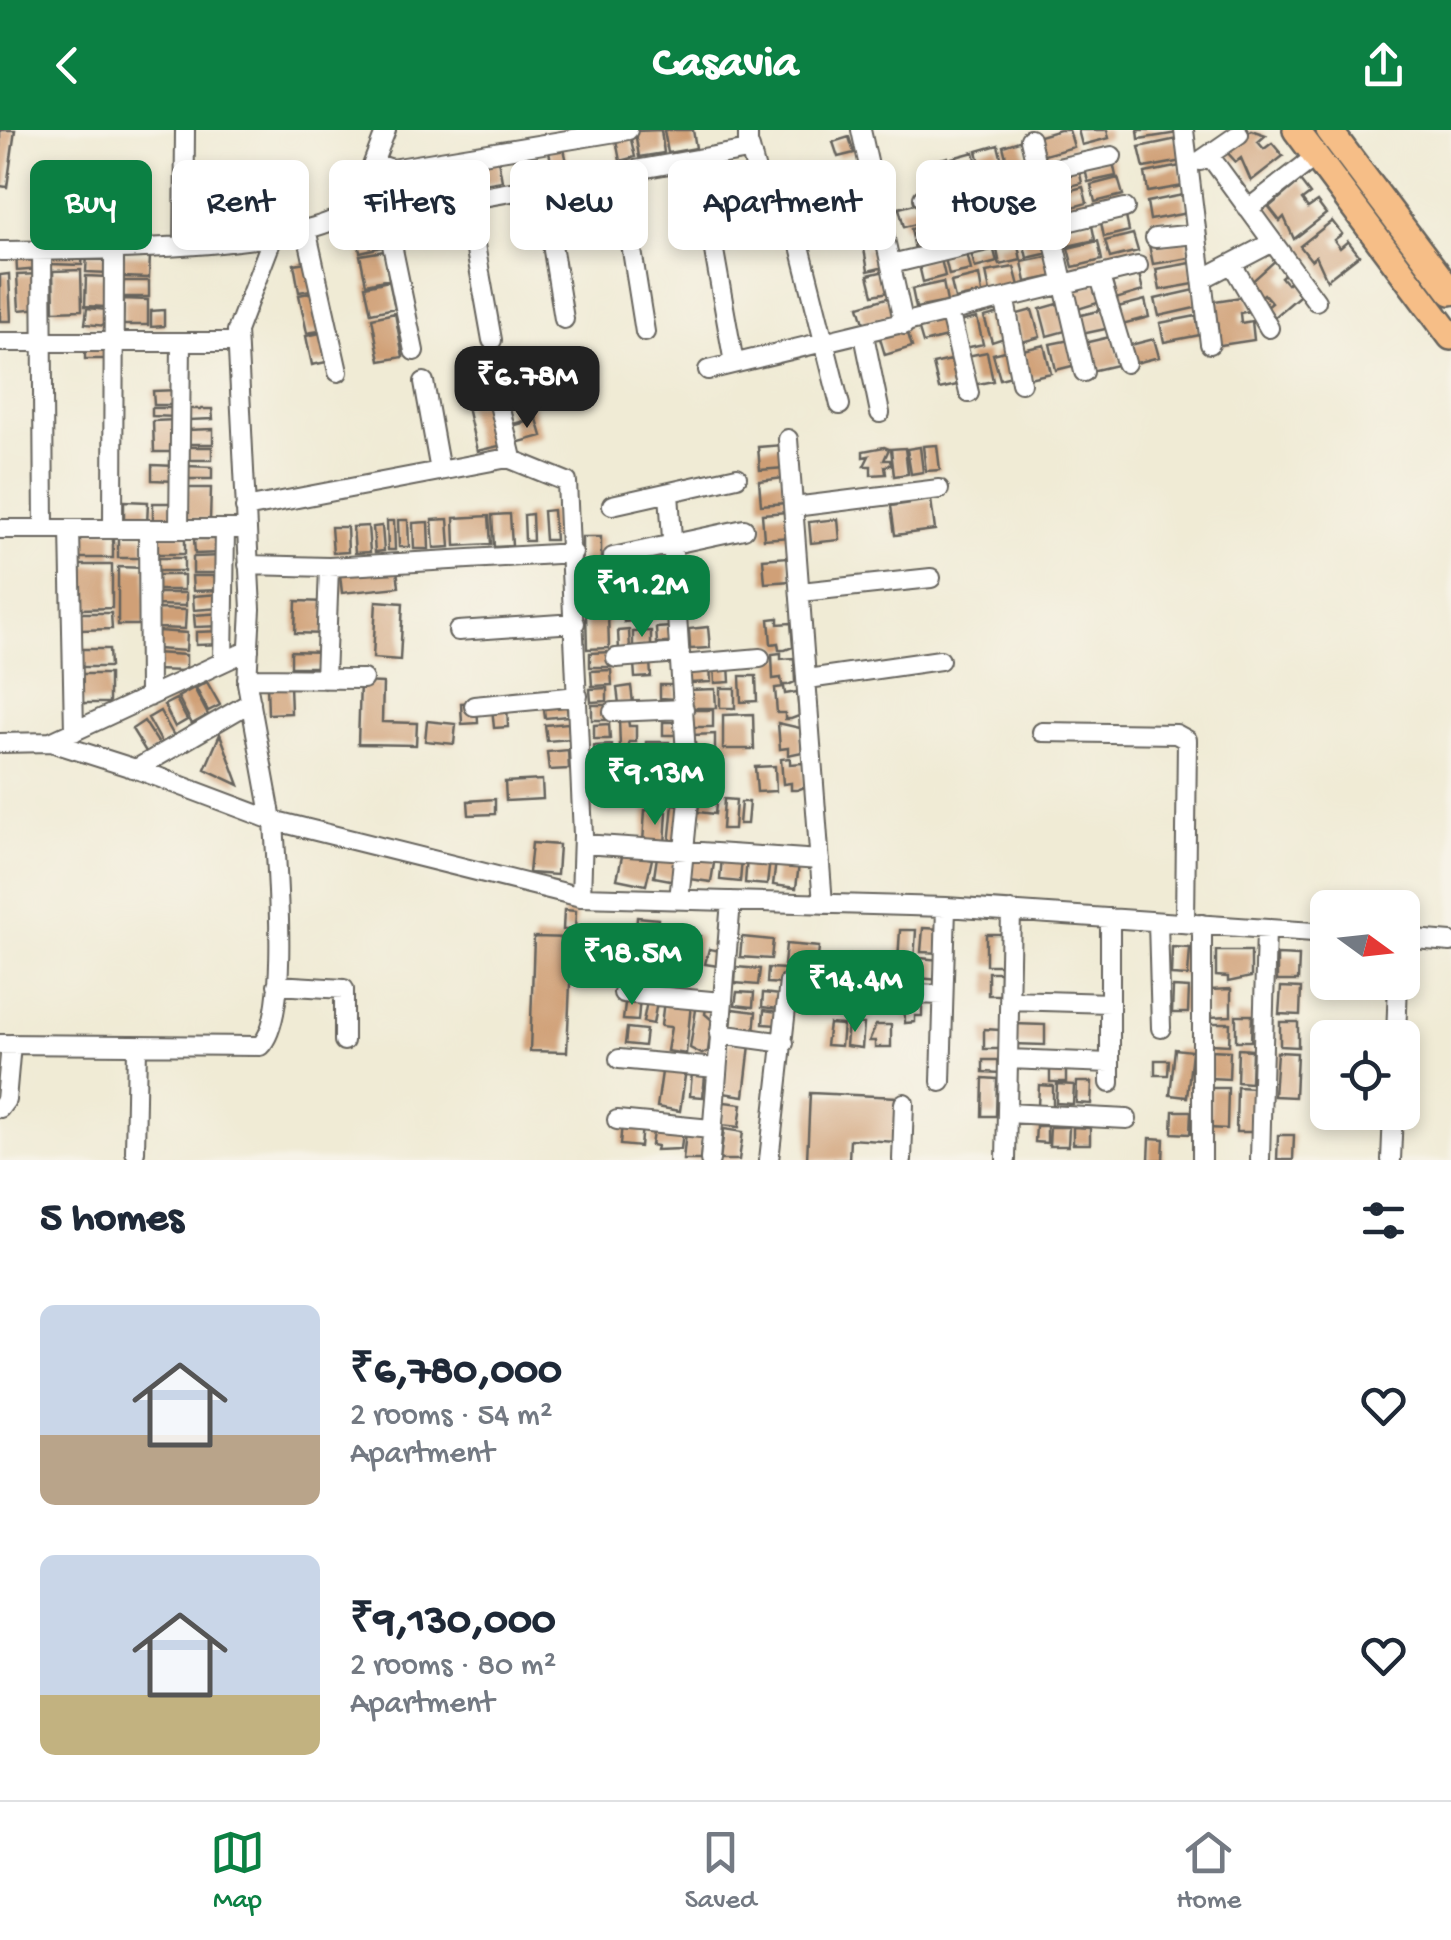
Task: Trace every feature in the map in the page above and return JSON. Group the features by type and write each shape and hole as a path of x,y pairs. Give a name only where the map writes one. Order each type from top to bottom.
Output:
{"highway":[{"path":"1296,130 1451,338"},
{"path":"1329,130 1451,292"}],"street":[{"path":"185,130 185,160"},
{"path":"375,160 386,130"},
{"path":"446,160 628,130"},
{"path":"861,130 904,325"},
{"path":"1184,130 1210,344"},
{"path":"1187,170 1239,134"},
{"path":"702,160 749,139"},
{"path":"1030,140 1035,160"},
{"path":"1209,155 1316,301"},
{"path":"1071,165 1112,156"},
{"path":"1248,209 1315,157"},
{"path":"1071,221 1125,208"},
{"path":"1155,238 1196,234"},
{"path":"1202,279 1273,242"},
{"path":"309,243 338,372"},
{"path":"0,250 30,250"},
{"path":"42,250 44,529"},
{"path":"113,529 114,250"},
{"path":"0,1108 6,1100 6,1044 260,1046 271,1030 280,956 273,821 247,678 248,565 237,342 237,326 268,250"},
{"path":"393,250 414,351"},
{"path":"475,250 492,340"},
{"path":"553,250 564,319"},
{"path":"632,250 645,332"},
{"path":"714,250 734,364"},
{"path":"801,250 840,405"},
{"path":"891,264 950,250"},
{"path":"1056,250 1084,372"},
{"path":"1232,264 1269,328"},
{"path":"708,370 1064,287 1138,266"},
{"path":"1100,277 1126,363"},
{"path":"1005,301 1021,383"},
{"path":"950,314 968,393"},
{"path":"864,335 880,413"},
{"path":"0,342 237,342"},
{"path":"179,530 181,342"},
{"path":"491,370 512,458"},
{"path":"424,382 440,471"},
{"path":"788,439 823,904"},
{"path":"245,508 512,458 570,485 583,844 581,897"},
{"path":"612,505 737,478"},
{"path":"794,507 940,489"},
{"path":"670,493 688,770 686,848 679,900"},
{"path":"613,558 744,528"},
{"path":"70,529 74,732"},
{"path":"0,530 246,529"},
{"path":"148,530 149,697"},
{"path":"223,662 226,530"},
{"path":"248,565 330,567 573,553"},
{"path":"325,679 330,567"},
{"path":"802,592 930,578"},
{"path":"458,631 576,623"},
{"path":"51,742 249,650"},
{"path":"616,658 760,658"},
{"path":"808,679 940,660"},
{"path":"247,678 363,679"},
{"path":"474,706 578,696"},
{"path":"136,769 251,702"},
{"path":"613,712 684,709"},
{"path":"1042,732 1176,734 1186,740 1202,1160"},
{"path":"0,742 51,742 136,769 273,821 581,897 946,907 1310,932"},
{"path":"618,772 688,770"},
{"path":"583,844 820,860"},
{"path":"710,1160 731,901"},
{"path":"941,1082 946,907"},
{"path":"1006,1160 1011,911"},
{"path":"1110,918 1110,1083"},
{"path":"1158,922 1161,1028"},
{"path":"1260,1160 1266,929"},
{"path":"1420,939 1451,942"},
{"path":"770,1160 790,982"},
{"path":"277,985 344,989 344,1041"},
{"path":"858,992 943,995"},
{"path":"623,993 722,1002"},
{"path":"1009,1000 1110,1003"},
{"path":"719,1034 784,1043"},
{"path":"135,1152 137,1046"},
{"path":"619,1059 716,1068"},
{"path":"1008,1059 1110,1062"},
{"path":"902,1160 904,1103"},
{"path":"1007,1113 1126,1119"},
{"path":"617,1120 711,1130"},
{"path":"1391,1160 1392,1130"}],"building":[{"path":"0,130 15,130 7,187 0,186"},
{"path":"661,130 664,153 639,157 635,131"},
{"path":"664,130 693,130 696,148 668,153"},
{"path":"1069,130 1074,147 1041,156 1036,137"},
{"path":"1078,130 1107,130 1109,138 1082,145"},
{"path":"1138,130 1177,130 1178,133 1139,139"},
{"path":"1251,130 1266,135 1258,142 1264,149 1272,143 1283,156 1251,181 1241,158 1236,162 1226,151"},
{"path":"629,131 635,157 620,160 615,135"},
{"path":"849,137 854,153 838,157 833,142"},
{"path":"1177,139 1182,161 1144,168 1139,147"},
{"path":"1022,140 1027,159 1007,160 1003,146"},
{"path":"563,144 566,160 551,160 548,148"},
{"path":"998,145 1002,160 979,160 977,151"},
{"path":"974,152 976,160 952,160"},
{"path":"497,154 502,181 490,183 490,160 467,159"},
{"path":"1112,158 1116,176 1088,182 1084,164"},
{"path":"1078,165 1082,183 1071,186 1071,167"},
{"path":"1180,166 1183,186 1148,192 1145,173"},
{"path":"1118,178 1123,195 1095,202 1091,185"},
{"path":"1300,181 1310,194 1302,200 1308,208 1317,202 1326,214 1294,239 1284,217 1280,221 1269,207"},
{"path":"1083,187 1087,203 1071,208 1071,190"},
{"path":"1183,195 1187,213 1150,220 1147,202"},
{"path":"916,204 916,224 904,227 899,208"},
{"path":"1125,212 1129,231 1104,237 1100,218"},
{"path":"1091,221 1095,240 1071,245 1071,225"},
{"path":"1332,221 1342,234 1334,240 1340,248 1348,241 1359,255 1327,280 1316,256 1311,260 1300,246"},
{"path":"916,228 915,250 911,229"},
{"path":"1133,234 1138,251 1110,258 1105,241"},
{"path":"1187,239 1190,258 1153,264 1149,245"},
{"path":"1098,241 1102,260 1073,267 1071,247"},
{"path":"37,250 39,269 17,271 16,251"},
{"path":"864,250 886,250 889,266 868,271"},
{"path":"966,250 971,270 949,275 944,254"},
{"path":"970,250 994,250 997,262 975,268"},
{"path":"997,250 1019,250 1021,260 1000,265"},
{"path":"1025,250 1048,250 1049,253 1027,258"},
{"path":"384,251 389,279 366,284 360,255"},
{"path":"51,252 83,253 82,265 50,264"},
{"path":"87,253 110,255 109,273 86,272"},
{"path":"122,255 150,256 149,278 122,277"},
{"path":"940,255 945,276 923,282 918,261"},
{"path":"1051,256 1055,276 1026,282 1022,262"},
{"path":"1278,258 1289,270 1281,277 1287,284 1295,277 1306,290 1275,317 1267,307 1272,303 1264,294 1259,298 1248,285"},
{"path":"317,260 322,288 299,292 294,264"},
{"path":"1191,263 1194,284 1160,290 1156,269"},
{"path":"1014,267 1019,286 990,292 986,272"},
{"path":"81,270 82,310 54,311 53,271"},
{"path":"889,270 894,291 873,295 868,275"},
{"path":"9,274 11,321 0,321 0,275"},
{"path":"39,274 41,308 19,310 17,275"},
{"path":"1139,274 1143,291 1116,299 1112,281"},
{"path":"979,275 982,293 955,299 951,282"},
{"path":"86,276 108,277 106,307 85,306"},
{"path":"124,281 149,281 149,297 123,297"},
{"path":"389,281 395,308 371,313 365,286"},
{"path":"943,282 947,302 916,308 912,289"},
{"path":"1099,283 1104,301 1078,309 1072,290"},
{"path":"323,290 331,329 307,333 299,295"},
{"path":"1195,290 1199,307 1159,316 1155,299"},
{"path":"1248,296 1250,311 1240,313 1241,323 1252,321 1254,340 1214,346 1212,331 1218,330 1216,318 1210,319 1208,302"},
{"path":"890,297 894,315 864,323 859,306"},
{"path":"124,299 148,300 148,325 123,325"},
{"path":"1145,300 1149,317 1122,324 1118,307"},
{"path":"1061,303 1069,330 1047,336 1040,309"},
{"path":"87,308 108,310 106,326 85,324"},
{"path":"1106,309 1110,328 1077,335 1073,317"},
{"path":"164,310 164,326 151,327 151,311"},
{"path":"1032,310 1040,337 1022,342 1014,315"},
{"path":"1003,312 1010,336 992,342 984,317"},
{"path":"395,313 403,357 380,361 372,318"},
{"path":"945,316 950,336 923,343 917,323"},
{"path":"1196,316 1200,335 1164,342 1160,323"},
{"path":"977,318 983,344 965,348 959,322"},
{"path":"906,327 912,347 885,355 879,335"},
{"path":"330,331 336,360 312,365 306,336"},
{"path":"1114,336 1121,364 1091,371 1084,343"},
{"path":"85,339 110,339 110,359 85,359"},
{"path":"1154,339 1159,357 1132,364 1127,346"},
{"path":"1070,340 1076,365 1056,370 1050,344"},
{"path":"1044,345 1051,373 1029,378 1023,350"},
{"path":"1013,349 1019,374 1000,379 993,354"},
{"path":"987,352 993,381 973,385 967,356"},
{"path":"951,360 957,385 939,389 933,364"},
{"path":"486,368 493,399 467,405 460,374"},
{"path":"529,384 533,401 508,407 504,390"},
{"path":"178,390 178,405 154,405 153,391"},
{"path":"493,401 503,445 477,451 467,407"},
{"path":"532,403 536,418 513,424 509,409"},
{"path":"152,408 177,408 177,417 152,416"},
{"path":"188,409 212,409 213,419 188,420"},
{"path":"537,419 542,436 516,443 512,426"},
{"path":"176,420 177,452 154,452 153,421"},
{"path":"213,429 213,444 186,444 186,430"},
{"path":"783,445 784,468 760,470 758,447"},
{"path":"937,445 940,470 926,471 923,446"},
{"path":"186,447 212,447 212,460 186,460"},
{"path":"920,447 923,472 911,474 907,449"},
{"path":"905,448 908,474 894,476 891,449"},
{"path":"889,449 884,460 890,460 891,465 885,466 886,474 871,475 871,466 864,466 869,456 863,457 863,451"},
{"path":"152,465 176,466 176,481 152,480"},
{"path":"186,466 212,467 212,479 186,479"},
{"path":"784,478 786,503 761,505 759,481"},
{"path":"187,488 211,488 210,520 186,519"},
{"path":"931,500 935,530 895,535 891,506"},
{"path":"124,501 148,502 147,525 124,524"},
{"path":"153,503 173,503 173,526 153,526"},
{"path":"553,510 555,540 545,540 543,511"},
{"path":"787,512 790,537 764,539 762,514"},
{"path":"510,514 512,546 494,547 492,515"},
{"path":"532,514 533,541 525,541 524,515"},
{"path":"489,516 491,544 455,546 454,518"},
{"path":"448,519 450,547 434,548 432,520"},
{"path":"838,519 840,540 811,543 809,522"},
{"path":"398,520 408,520 409,547 399,547"},
{"path":"387,521 394,521 395,550 388,550"},
{"path":"428,522 429,549 414,549 413,523"},
{"path":"368,526 370,552 355,553 353,527"},
{"path":"382,526 384,551 375,552 373,527"},
{"path":"331,527 347,527 348,552 333,553"},
{"path":"113,531 113,558 79,558 79,532"},
{"path":"157,534 185,534 185,554 156,554"},
{"path":"118,535 144,536 144,558 118,558"},
{"path":"582,537 601,537 601,571 582,571"},
{"path":"194,539 221,539 221,553 195,554"},
{"path":"223,556 223,573 193,573 193,557"},
{"path":"788,557 790,581 765,583 763,559"},
{"path":"157,558 184,558 184,571 157,571"},
{"path":"396,560 399,587 342,593 339,566"},
{"path":"80,565 112,565 112,608 80,609"},
{"path":"118,567 146,568 146,625 118,625"},
{"path":"158,575 184,575 184,590 158,590"},
{"path":"192,576 221,576 221,590 193,591"},
{"path":"606,577 607,596 587,597 586,578"},
{"path":"157,593 186,593 186,606 157,605"},
{"path":"219,594 220,608 194,610 193,596"},
{"path":"666,597 669,615 659,617 656,598"},
{"path":"296,601 326,602 325,634 295,633"},
{"path":"376,601 403,603 400,660 373,658"},
{"path":"654,601 656,618 642,621 639,604"},
{"path":"637,604 639,620 624,622 622,606"},
{"path":"158,609 186,610 185,629 157,628"},
{"path":"608,612 609,648 587,649 586,613"},
{"path":"80,613 111,613 112,629 80,630"},
{"path":"222,613 223,626 195,627 194,615"},
{"path":"778,618 778,624 791,623 793,647 785,650 779,650 778,643 771,644 769,619"},
{"path":"671,627 672,643 657,643 656,628"},
{"path":"708,627 710,648 690,649 689,629"},
{"path":"629,630 630,650 619,651 618,631"},
{"path":"158,631 187,633 186,651 156,649"},
{"path":"222,631 223,644 196,645 196,632"},
{"path":"651,631 651,647 633,648 633,632"},
{"path":"79,649 109,649 110,667 79,667"},
{"path":"291,651 323,652 322,667 291,667"},
{"path":"611,652 611,667 590,667 590,653"},
{"path":"154,653 186,655 186,671 153,670"},
{"path":"781,653 781,659 794,658 795,682 788,685 782,685 781,678 773,679 772,654"},
{"path":"650,661 651,677 635,678 634,663"},
{"path":"729,665 730,682 715,683 714,666"},
{"path":"710,666 711,682 689,683 688,667"},
{"path":"611,670 612,685 592,686 591,671"},
{"path":"80,674 109,674 109,703 81,703"},
{"path":"740,676 756,676 757,701 741,702"},
{"path":"207,682 220,705 208,711 196,688"},
{"path":"360,682 383,683 382,722 417,723 416,745 358,744"},
{"path":"290,684 291,713 268,714 267,685"},
{"path":"660,685 676,685 676,699 660,698"},
{"path":"631,686 633,703 619,704 617,688"},
{"path":"784,687 785,694 797,692 799,716 791,719 785,719 785,713 777,713 775,688"},
{"path":"194,688 208,715 192,724 178,697"},
{"path":"607,688 607,701 591,702 590,689"},
{"path":"720,688 735,688 735,708 720,708"},
{"path":"715,689 716,708 690,708 689,690"},
{"path":"176,699 187,720 175,727 164,705"},
{"path":"566,700 568,716 545,718 543,702"},
{"path":"477,702 478,723 462,724 461,703"},
{"path":"592,705 608,705 608,720 592,720"},
{"path":"507,706 508,727 494,728 492,707"},
{"path":"691,710 713,710 713,727 691,727"},
{"path":"160,711 174,736 162,743 148,718"},
{"path":"753,714 754,749 723,749 723,715"},
{"path":"619,719 628,719 629,726 636,726 636,742 629,742 629,747 620,747"},
{"path":"144,721 161,747 148,755 132,729"},
{"path":"427,721 456,724 454,744 425,741"},
{"path":"663,722 677,722 677,735 663,735"},
{"path":"568,723 570,739 547,741 545,725"},
{"path":"778,723 800,728 802,752 788,755 788,748 780,749"},
{"path":"609,724 610,739 594,739 594,725"},
{"path":"220,734 239,785 205,769"},
{"path":"715,734 715,757 693,758 692,735"},
{"path":"646,742 669,742 669,759 646,759"},
{"path":"612,745 612,794 597,795 594,746"},
{"path":"568,750 569,769 549,770 547,752"},
{"path":"790,758 790,764 803,763 805,787 797,790 791,790 791,783 783,784 781,759"},
{"path":"775,766 776,791 757,792 755,767"},
{"path":"653,775 654,802 617,805 616,777"},
{"path":"542,780 543,799 506,801 505,782"},
{"path":"700,793 717,795 715,814 698,812"},
{"path":"495,799 495,814 469,815 468,801"},
{"path":"724,799 736,800 734,829 722,829"},
{"path":"741,802 749,802 747,824 739,824"},
{"path":"673,804 686,806 681,847 669,845"},
{"path":"645,810 667,812 665,845 643,843"},
{"path":"532,843 559,845 557,875 529,873"},
{"path":"658,850 680,854 676,881 654,877"},
{"path":"623,852 652,859 646,885 617,879"},
{"path":"692,853 715,857 711,882 689,879"},
{"path":"722,857 742,859 740,882 720,880"},
{"path":"747,858 770,860 767,885 745,883"},
{"path":"776,861 799,864 796,888 773,885"},
{"path":"564,910 576,911 575,930 563,930"},
{"path":"637,917 658,919 655,951 635,950"},
{"path":"923,928 942,929 941,953 921,952"},
{"path":"900,930 916,930 914,962 898,961"},
{"path":"986,934 1003,934 1002,965 986,965"},
{"path":"692,935 700,936 697,962 689,961"},
{"path":"534,937 572,938 567,1052 530,1051"},
{"path":"742,937 773,940 771,959 740,957"},
{"path":"786,944 819,947 817,969 784,965"},
{"path":"1172,947 1190,948 1188,976 1171,975"},
{"path":"709,949 721,951 718,966 705,964"},
{"path":"1216,951 1251,951 1251,977 1228,982 1228,977 1216,976"},
{"path":"627,953 635,954 632,978 624,977"},
{"path":"850,955 891,958 890,975 881,974 880,979 856,977 849,972"},
{"path":"1277,955 1299,956 1298,981 1277,981"},
{"path":"640,956 647,957 643,979 636,978"},
{"path":"649,957 656,958 652,983 645,982"},
{"path":"920,958 940,960 939,980 919,978"},
{"path":"736,967 760,969 758,985 735,983"},
{"path":"768,968 785,969 783,984 767,983"},
{"path":"988,972 1000,972 1000,995 988,995"},
{"path":"798,973 820,975 819,992 796,990"},
{"path":"1173,987 1189,988 1188,1013 1172,1013"},
{"path":"1281,987 1301,988 1300,1015 1279,1014"},
{"path":"1231,989 1231,1016 1209,1017 1209,990"},
{"path":"737,992 754,993 753,1007 735,1005"},
{"path":"763,993 780,995 779,1009 762,1007"},
{"path":"794,994 818,996 816,1015 792,1012"},
{"path":"626,995 640,997 638,1021 623,1020"},
{"path":"922,998 922,1016 905,1023 904,999"},
{"path":"664,1000 691,1004 686,1054 667,1051 671,1027 661,1026"},
{"path":"647,1001 657,1002 653,1024 643,1022"},
{"path":"697,1003 707,1004 705,1014 712,1020 708,1051 702,1054 690,1048"},
{"path":"733,1009 756,1012 754,1033 731,1029"},
{"path":"764,1010 778,1012 777,1025 763,1024"},
{"path":"1236,1015 1252,1015 1251,1041 1236,1041"},
{"path":"1280,1022 1298,1022 1298,1047 1280,1046"},
{"path":"848,1023 864,1024 862,1048 846,1046"},
{"path":"1211,1023 1230,1023 1229,1045 1211,1044"},
{"path":"829,1024 843,1025 841,1046 826,1045"},
{"path":"1014,1024 1045,1025 1045,1045 1013,1044"},
{"path":"876,1025 891,1025 891,1047 875,1047 875,1041 869,1041"},
{"path":"627,1028 646,1030 644,1046 625,1044"},
{"path":"984,1029 1000,1030 1000,1049 984,1049"},
{"path":"729,1042 750,1045 744,1096 723,1093"},
{"path":"1175,1049 1192,1051 1187,1097 1170,1095"},
{"path":"1238,1049 1252,1050 1251,1083 1237,1082"},
{"path":"1210,1050 1230,1051 1229,1079 1209,1078"},
{"path":"1277,1052 1297,1053 1295,1097 1274,1096"},
{"path":"983,1060 1001,1060 1001,1073 983,1072"},
{"path":"1155,1060 1169,1060 1168,1075 1155,1075"},
{"path":"1050,1063 1066,1063 1066,1082 1050,1082"},
{"path":"663,1065 686,1069 680,1111 657,1107"},
{"path":"692,1073 705,1075 703,1097 690,1096"},
{"path":"983,1078 997,1079 996,1116 982,1116"},
{"path":"1077,1082 1092,1082 1091,1104 1076,1103"},
{"path":"1057,1084 1074,1085 1073,1104 1056,1103"},
{"path":"1039,1085 1053,1086 1053,1106 1038,1106"},
{"path":"1237,1087 1254,1088 1253,1132 1236,1132"},
{"path":"1211,1088 1228,1088 1227,1129 1209,1128"},
{"path":"810,1093 898,1097 896,1142 850,1139 849,1160 807,1160"},
{"path":"724,1102 742,1104 739,1127 721,1125"},
{"path":"1173,1111 1191,1111 1190,1134 1172,1133"},
{"path":"622,1123 642,1125 640,1147 620,1145"},
{"path":"1036,1126 1047,1126 1047,1143 1035,1142"},
{"path":"654,1127 683,1131 681,1149 656,1150 657,1146 651,1145"},
{"path":"1050,1127 1069,1127 1068,1146 1049,1146"},
{"path":"1073,1127 1090,1128 1090,1144 1073,1144"},
{"path":"724,1129 743,1132 739,1160 720,1160"},
{"path":"686,1132 703,1134 700,1160 683,1160"},
{"path":"1278,1135 1294,1135 1293,1160 1277,1160"},
{"path":"1150,1138 1164,1139 1163,1160 1149,1160"}]}
